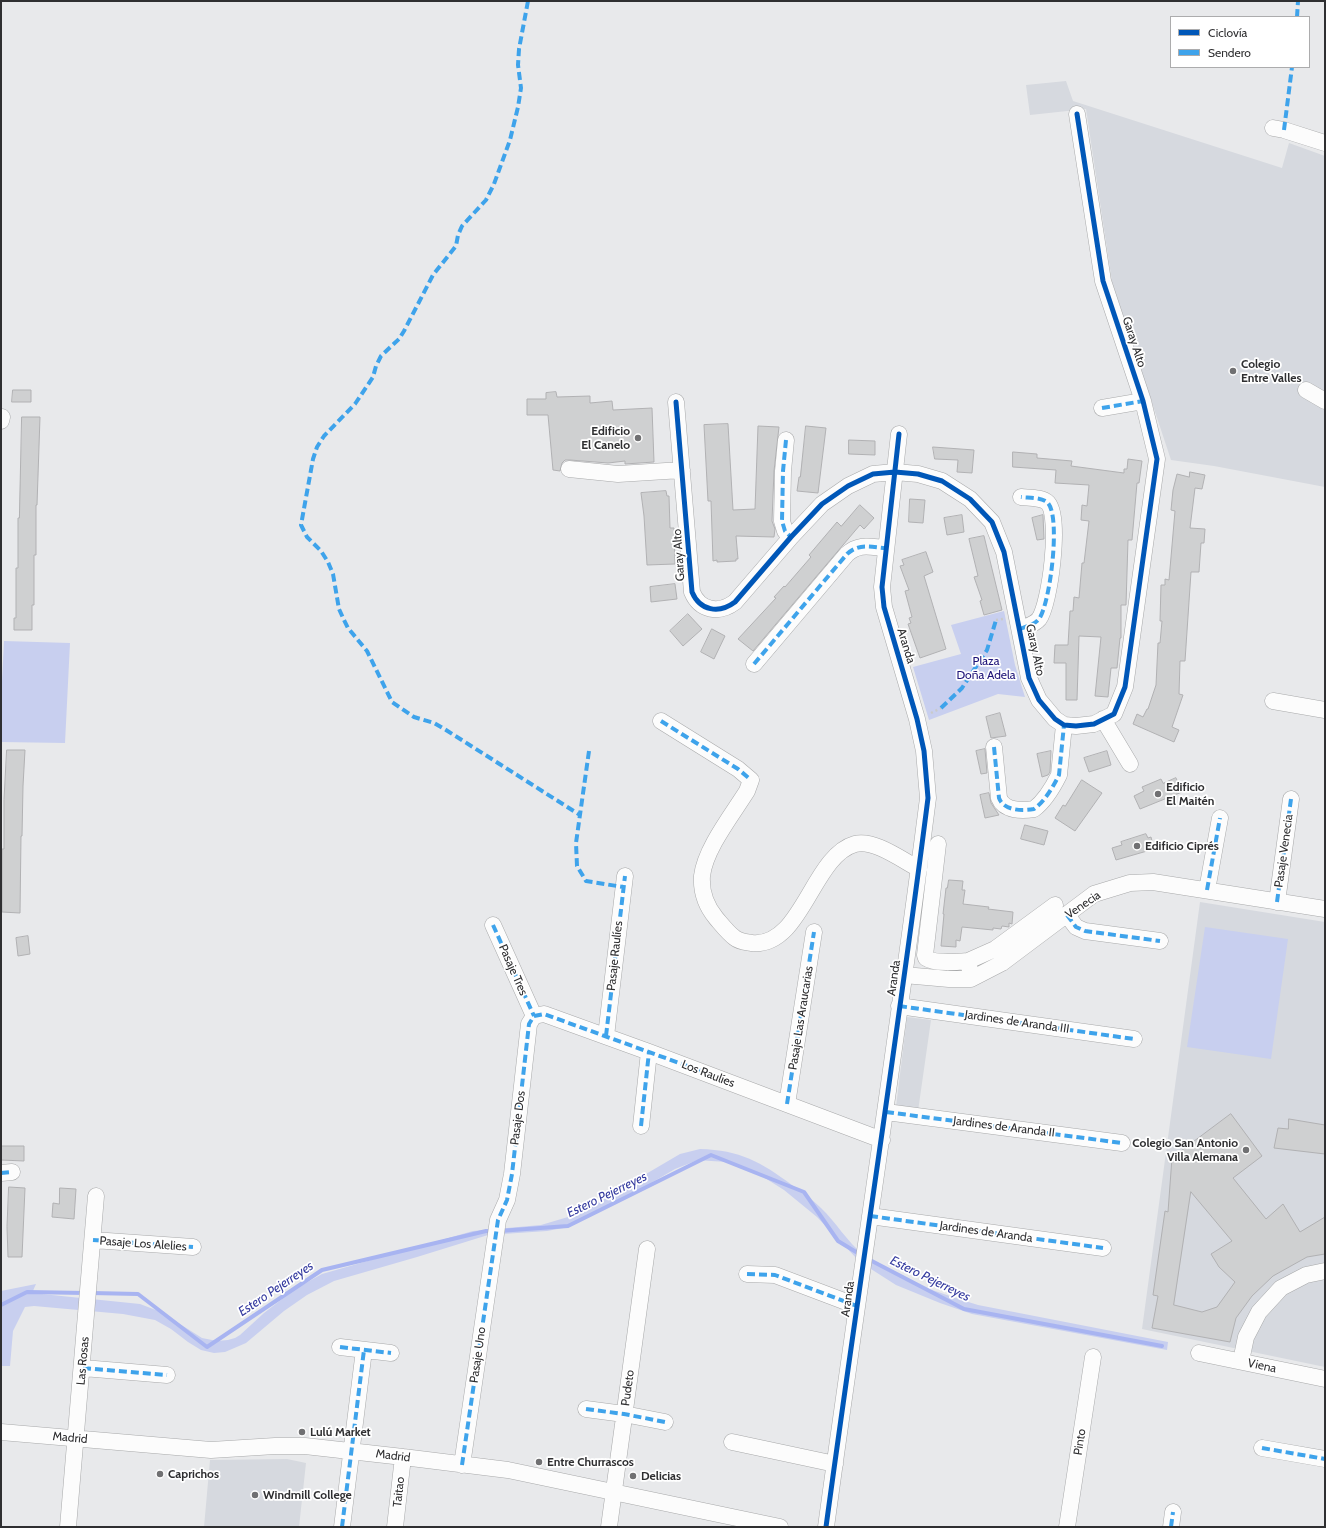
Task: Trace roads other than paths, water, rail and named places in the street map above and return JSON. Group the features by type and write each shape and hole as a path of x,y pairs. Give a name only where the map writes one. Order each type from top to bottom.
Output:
{"street":[{"name":"Garay Alto","path":"676,402 692,592 695,600 700,604 711,609 729,607 742,596 791,536 822,504 848,486 873,474 895,472 918,474 942,481 970,499 992,522 1004,552 1029,678 1039,700 1055,719 1064,725 1076,726 1094,724 1114,714 1125,688 1157,459 1143,401 1103,280 1077,114"},
{"path":"1273,128 1284,130 1325,144"},
{"path":"1306,390 1325,401"},
{"path":"1102,408 1143,401"},
{"path":"1,421 2,417"},
{"name":"Aranda","path":"826,1527 862,1268 886,1112 928,798 924,751 917,719 884,607 882,587 885,548 899,434"},
{"path":"786,440 783,471 782,521 785,531 791,536"},
{"path":"569,469 618,474 682,470"},
{"name":"Garay Alto","path":"1020,629 1034,624 1042,612 1049,585 1055,530 1054,518 1048,503 1044,500 1021,497"},
{"path":"754,664 847,554 854,548 885,548"},
{"path":"1274,701 1325,710"},
{"path":"1103,719 1130,764"},
{"path":"661,721 738,768 751,780 747,791 707,854 703,870 702,885 704,898 711,912 735,938 742,941 756,943 772,939 785,931 832,860 842,849 857,844 876,846 919,869"},
{"path":"994,747 1000,802 1012,809 1034,809 1043,800 1056,782 1059,775 1064,725"},
{"name":"Pasaje Venecia","path":"1277,902 1291,800"},
{"path":"1207,890 1220,818"},
{"path":"938,844 925,955 926,958 931,960 956,962 968,961 995,949 1061,910 1076,927 1085,931 1160,941"},
{"name":"Pasaje Raulíes","path":"606,1036 625,876"},
{"name":"Venecia","path":"904,975 949,980 971,978 1002,963 1061,910 1094,894 1130,883 1153,882 1325,909"},
{"name":"Pasaje Tres","path":"493,925 534,1016"},
{"name":"Pasaje Las Araucarias","path":"787,1104 814,932"},
{"path":"968,961 971,978"},
{"name":"Jardines de Aranda III","path":"900,1006 1134,1038"},
{"name":"Los Raulíes","path":"534,1016 544,1014 606,1036 882,1140"},
{"name":"Pasaje Dos","path":"494,1246 498,1220 507,1200 512,1174 530,1024 534,1016"},
{"path":"641,1126 649,1052"},
{"name":"Jardines de Aranda II","path":"886,1112 1122,1143"},
{"name":"Las Rosas","path":"68,1527 88,1308 96,1196"},
{"name":"Jardines de Aranda","path":"870,1216 1103,1248"},
{"name":"Pasaje Los Alelies","path":"93,1240 193,1247"},
{"name":"Pasaje Uno","path":"462,1464 494,1246"},
{"name":"Pudeto","path":"609,1527 647,1250"},
{"path":"1241,1361 1246,1337 1259,1312 1281,1288 1306,1275 1325,1271"},
{"path":"747,1274 775,1275 857,1306"},
{"path":"340,1347 391,1353"},
{"path":"342,1527 364,1350"},
{"name":"Viena","path":"1199,1352 1325,1379"},
{"name":"Pinto","path":"1067,1527 1093,1357"},
{"path":"82,1368 167,1375"},
{"path":"586,1409 624,1414 665,1422"},
{"name":"Madrid","path":"1,1432 211,1450 275,1446 305,1446 462,1464 508,1470 780,1527"},
{"path":"732,1442 835,1464"},
{"path":"1262,1448 1325,1459"},
{"name":"Taitao","path":"395,1527 403,1457"}],"waterway":[{"name":"Estero Pejerreyes","path":"499,1231 568,1226 711,1155 804,1192 838,1241 861,1255"},
{"name":"Estero Pejerreyes","path":"92,1293 138,1294 207,1347 322,1270 486,1231 493,1231"},
{"name":"Estero Pejerreyes","path":"868,1259 964,1309 1162,1346"},
{"name":"Estero Pejerreyes","path":"1,1305 27,1292 85,1293"}],"place":[{"name":"Colegio Entre Valles","path":"1233,371"},
{"name":"Edificio El Canelo","path":"638,438"},
{"name":"Edificio El Maitén","path":"1158,794"},
{"name":"Edificio Ciprés","path":"1137,846"},
{"name":"Colegio San Antonio Villa Alemana","path":"1246,1150"},
{"name":"Lulú Market","path":"302,1432"},
{"name":"Entre Churrascos","path":"539,1462"},
{"name":"Caprichos","path":"160,1474"},
{"name":"Delicias","path":"633,1476"},
{"name":"Windmill College","path":"255,1495"}],"park label":[{"name":"Plaza Doña Adela","path":"986,668"}]}
